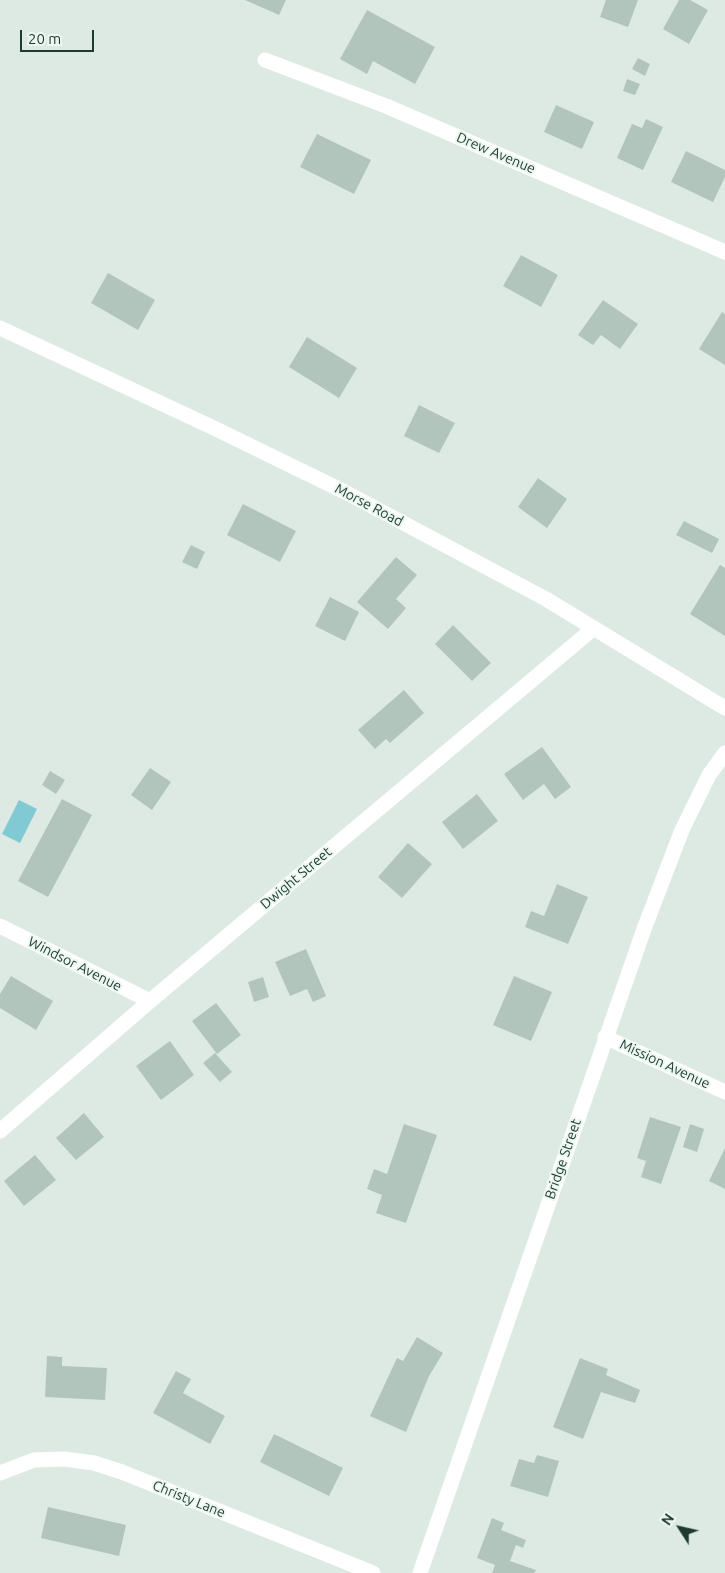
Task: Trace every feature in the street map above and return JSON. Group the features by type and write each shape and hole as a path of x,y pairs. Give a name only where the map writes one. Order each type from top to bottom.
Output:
{"street":[{"name":"Drew Avenue","path":"265,60 386,106 725,252"},
{"name":"Morse Road","path":"0,328 216,429 345,492 546,599 725,708"},
{"name":"Dwight Street","path":"0,1131 150,1001 594,628"},
{"name":"Bridge Street","path":"420,1573 605,1037 644,930 682,830 709,775 725,753"},
{"name":"Windsor Avenue","path":"0,926 150,1001"},
{"name":"Mission Avenue","path":"605,1037 725,1092"},
{"name":"Christy Lane","path":"0,1472 34,1460 64,1459 94,1463 373,1573"}],"water":[{"path":"19,800 37,809 20,843 2,834"}],"building":[{"path":"245,0 286,0 279,15"},
{"path":"606,0 638,0 628,27 600,17"},
{"path":"679,0 690,0 708,10 689,44 663,29"},
{"path":"367,10 435,47 415,84 373,61 367,74 340,59"},
{"path":"638,58 650,64 645,76 632,69"},
{"path":"627,79 640,84 635,95 623,91"},
{"path":"556,105 594,122 582,149 544,132"},
{"path":"646,119 663,127 643,170 617,158 632,124 642,128"},
{"path":"317,134 371,160 354,194 300,167"},
{"path":"686,151 725,170 725,177 713,202 671,182"},
{"path":"521,255 558,275 541,307 503,286"},
{"path":"108,273 155,300 138,330 91,303"},
{"path":"603,300 638,324 620,349 601,335 593,345 578,335"},
{"path":"722,312 725,314 725,365 699,349"},
{"path":"307,337 357,368 339,398 289,367"},
{"path":"419,405 455,423 439,453 404,436"},
{"path":"538,478 567,499 547,528 518,507"},
{"path":"243,504 296,531 280,562 227,535"},
{"path":"684,521 719,539 712,553 676,535"},
{"path":"191,545 205,552 197,569 182,562"},
{"path":"396,557 417,575 396,599 406,608 388,629 357,602"},
{"path":"720,565 725,568 725,636 690,614"},
{"path":"330,597 359,612 345,641 315,626"},
{"path":"453,625 491,663 472,681 435,644"},
{"path":"404,690 424,713 390,743 386,739 375,749 358,730"},
{"path":"542,747 571,787 555,799 544,784 523,800 504,774"},
{"path":"150,768 171,782 152,810 131,795"},
{"path":"50,771 65,780 56,794 42,785"},
{"path":"477,794 498,821 463,849 442,822"},
{"path":"62,799 92,815 48,897 18,881"},
{"path":"408,843 432,864 402,898 378,877"},
{"path":"557,884 588,897 568,944 525,927 531,911 544,916"},
{"path":"306,949 326,996 313,1002 307,989 290,996 275,962"},
{"path":"11,976 53,1001 36,1030 0,1008 0,994"},
{"path":"514,976 552,992 531,1041 493,1025"},
{"path":"263,977 269,997 254,1002 248,982"},
{"path":"216,1003 241,1035 217,1054 192,1021"},
{"path":"170,1041 194,1075 161,1100 136,1066"},
{"path":"215,1053 232,1072 220,1082 203,1063"},
{"path":"84,1113 104,1137 76,1160 56,1138"},
{"path":"650,1117 681,1127 661,1184 641,1177 646,1161 637,1158"},
{"path":"404,1124 437,1135 406,1223 376,1213 382,1195 367,1189 374,1169 387,1174"},
{"path":"690,1124 704,1129 697,1152 683,1147"},
{"path":"725,1148 725,1189 709,1181"},
{"path":"35,1155 56,1180 24,1206 4,1181"},
{"path":"417,1337 443,1353 429,1376 406,1432 370,1416 397,1358 403,1361"},
{"path":"47,1356 62,1357 62,1366 107,1368 105,1400 45,1397"},
{"path":"580,1358 608,1369 606,1375 640,1390 635,1403 601,1392 583,1439 553,1427"},
{"path":"176,1371 191,1379 183,1393 225,1416 210,1444 153,1413"},
{"path":"274,1434 343,1468 329,1496 260,1462"},
{"path":"537,1455 559,1461 548,1497 510,1486 519,1459 534,1463"},
{"path":"48,1507 126,1525 119,1556 41,1538"},
{"path":"492,1518 504,1523 501,1530 526,1540 523,1548 516,1545 510,1561 536,1570 534,1573 492,1573 495,1565 477,1558"}]}
